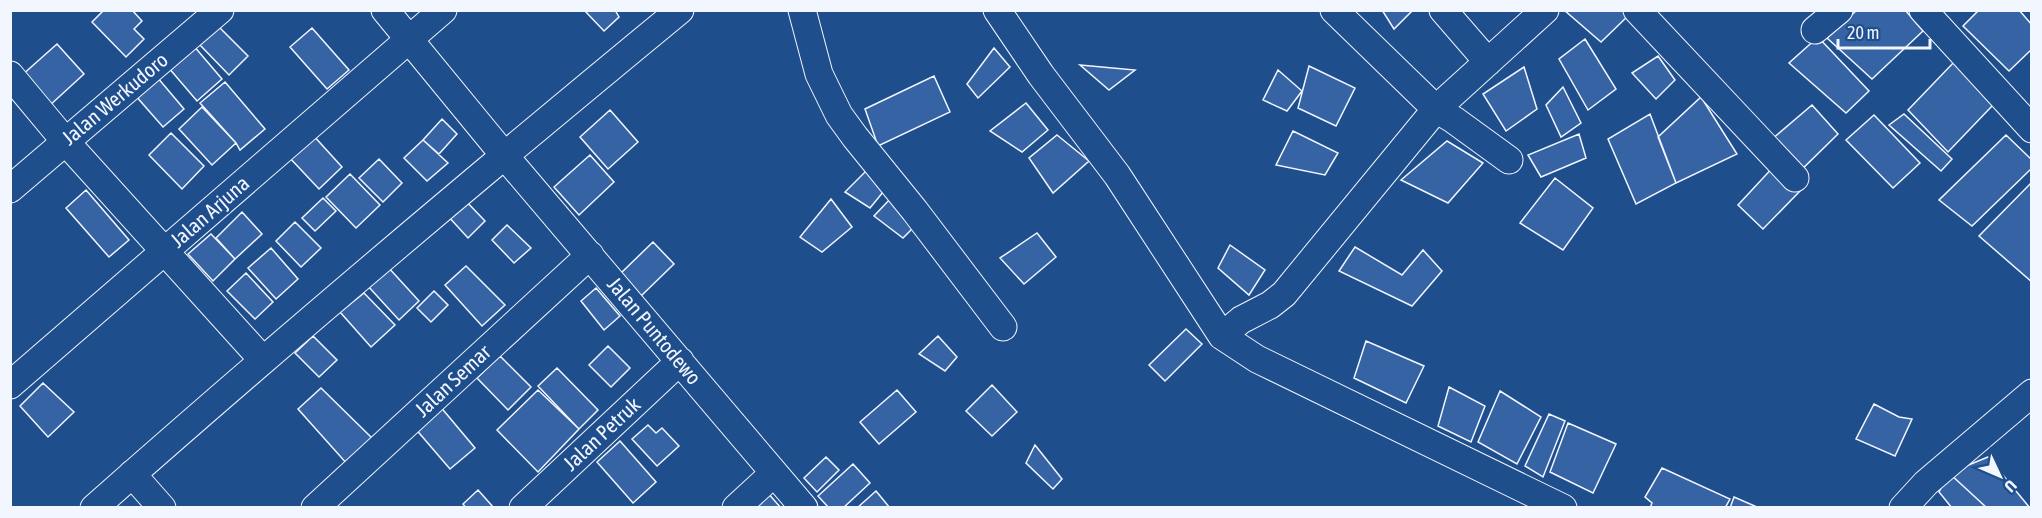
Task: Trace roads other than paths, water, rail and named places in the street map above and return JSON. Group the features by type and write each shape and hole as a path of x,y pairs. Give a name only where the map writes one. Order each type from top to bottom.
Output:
{"street":[{"name":"Jalan Werkudoro","path":"10,189 220,10"},
{"name":"Jalan Puntodewo","path":"385,10 504,155 804,507"},
{"name":"Jalan Arjuna","path":"10,385 443,10"},
{"path":"94,507 262,359 680,10"},
{"path":"802,10 819,74 839,115 1003,327"},
{"path":"997,10 1046,82 1117,175 1222,336 1257,359 1563,507"},
{"path":"1334,10 1436,109 1509,160"},
{"path":"1443,10 1488,62"},
{"path":"1222,336 1241,320 1270,305 1284,294 1436,109 1545,10"},
{"path":"1637,10 1795,178"},
{"path":"1815,30 1839,10"},
{"path":"1923,10 2031,129"},
{"path":"10,75 65,141 262,359"},
{"name":"Jalan Semar","path":"315,507 590,255"},
{"name":"Jalan Petruk","path":"523,507 680,361"},
{"path":"1903,507 1926,483 2031,393"},
{"path":"736,507 774,473"},
{"path":"132,474 162,507"}]}
